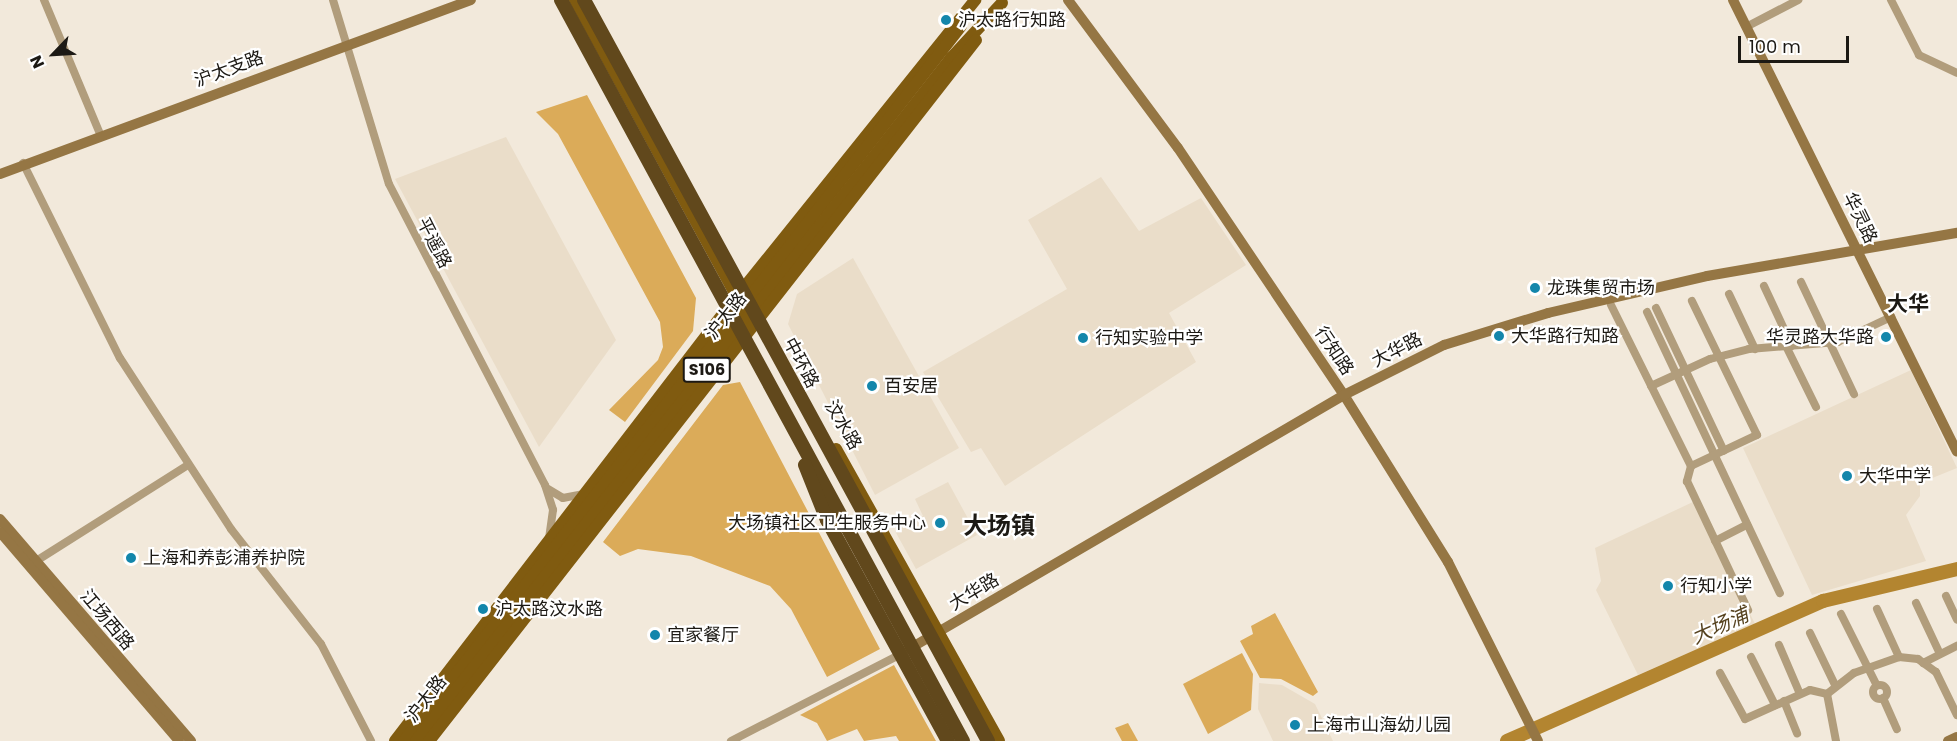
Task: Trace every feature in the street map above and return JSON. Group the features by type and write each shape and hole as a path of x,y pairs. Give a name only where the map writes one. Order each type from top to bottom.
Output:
{"highway":[{"name":"中环路","path":"559,0 963,741"},
{"name":"中环路","path":"584,0 988,741"},
{"path":"793,435 827,520 948,741"}],"main road":[{"name":"汶水路","path":"559,0 735,300 761,317 940,632 999,741"},
{"name":"汶水路","path":"567,0 735,300"},
{"name":"汶水路","path":"575,0 735,300"},
{"name":"汶水路","path":"589,0 681,171 735,300 741,339 957,741"},
{"name":"沪太路","path":"395,741 548,538 735,300 977,0"},
{"name":"沪太路","path":"404,741 977,0"},
{"name":"沪太路","path":"429,741 741,339 761,317 1003,2"},
{"name":"沪太路","path":"416,741 951,58 1003,2"},
{"path":"627,96 651,116"},
{"path":"681,171 687,207"}],"street":[{"path":"44,0 100,134"},
{"name":"平遥路","path":"333,0 344,43 400,207 545,485 553,513 548,538"},
{"name":"沪太支路","path":"0,174 344,43 471,0"},
{"name":"行知路","path":"1068,0 1178,148 1344,395 1448,562 1538,740"},
{"name":"华灵路","path":"1733,0 1957,452"},
{"path":"1746,27 1798,0"},
{"path":"1891,0 1919,54 1957,73"},
{"path":"23,164 105,333 188,465 321,644 371,741"},
{"name":"大华路","path":"909,649 1344,395 1444,345 1498,326 1707,276 1957,233"},
{"path":"1801,282 1854,394"},
{"path":"1764,286 1816,407"},
{"path":"1729,294 1755,349"},
{"path":"1691,466 1757,435 1692,301"},
{"path":"1611,305 1691,466 1687,482 1749,610"},
{"path":"1656,308 1724,450"},
{"path":"1647,312 1780,593"},
{"path":"1651,386 1719,357 1755,349 1830,343 1891,317"},
{"path":"32,564 188,465"},
{"path":"545,485 560,497 583,494"},
{"name":"江场西路","path":"0,519 32,564 179,741"},
{"path":"1715,541 1747,525"},
{"name":"江场西路","path":"0,532 32,564 190,741"},
{"path":"1946,596 1957,620"},
{"path":"1916,603 1940,654"},
{"path":"1876,609 1899,657"},
{"path":"1841,614 1877,686 1886,690 1883,698 1897,729"},
{"path":"1810,633 1835,685"},
{"path":"1779,645 1800,694"},
{"path":"1923,663 1957,646"},
{"path":"731,741 909,649"},
{"path":"1751,657 1775,705"},
{"path":"1720,673 1745,719 1800,694 1827,694 1835,685 1867,667 1899,657 1923,663 1936,672 1957,715"},
{"path":"1827,694 1836,741"},
{"path":"1784,701 1797,734"},
{"path":"1948,741 1957,737"}],"shaded area":[{"path":"587,95 696,298 693,331 625,422 609,410 658,360 663,347 660,322 558,134 536,112"},
{"path":"506,137 616,340 539,447 395,179"},
{"name":"行知实验中学","path":"1101,177 1139,231 1201,198 1246,265 1169,313 1196,362 1005,486 981,448 971,452 923,372 1067,289 1028,220"},
{"name":"百安居","path":"853,258 959,448 875,495 788,324 797,294"},
{"name":"大华中学","path":"1911,370 1957,468 1920,483 1920,496 1906,515 1926,561 1812,595 1743,448"},
{"path":"740,382 880,649 827,677 791,609 770,586 691,556 638,549 620,556 603,542 723,385"},
{"name":"大场镇社区卫生服务中心","path":"948,482 977,535 916,569 895,531 923,516 915,499"},
{"name":"行知小学","path":"1695,501 1755,624 1638,675 1596,590 1601,581 1595,548"},
{"path":"1275,613 1318,692 1313,696 1281,679 1260,678 1240,641 1253,634 1251,626"},
{"path":"1242,653 1253,674 1251,710 1208,734 1183,684"},
{"path":"894,665 936,741 899,741 896,736 864,741 857,729 827,741 817,723 800,715"},
{"name":"上海市山海幼儿园","path":"1259,683 1282,685 1315,704 1333,741 1273,741 1258,709"},
{"path":"1128,723 1138,741 1122,741 1115,728"}],"waterway":[{"name":"大场浦","path":"1507,741 1823,601 1957,569"}],"place":[{"name":"沪太路行知路","path":"946,20"},
{"name":"龙珠集贸市场","path":"1535,288"},
{"name":"大华路行知路","path":"1499,336"},
{"name":"华灵路大华路","path":"1886,337"},
{"name":"行知实验中学","path":"1083,338"},
{"name":"百安居","path":"872,386"},
{"name":"大华中学","path":"1847,476"},
{"name":"大场镇社区卫生服务中心","path":"940,523"},
{"name":"上海和养彭浦养护院","path":"131,558"},
{"name":"行知小学","path":"1668,586"},
{"name":"沪太路汶水路","path":"483,609"},
{"name":"宜家餐厅","path":"655,635"},
{"name":"上海市山海幼儿园","path":"1295,725"}],"district":[{"name":"大华","path":"1908,304"},
{"name":"大场镇","path":"999,526"}]}
